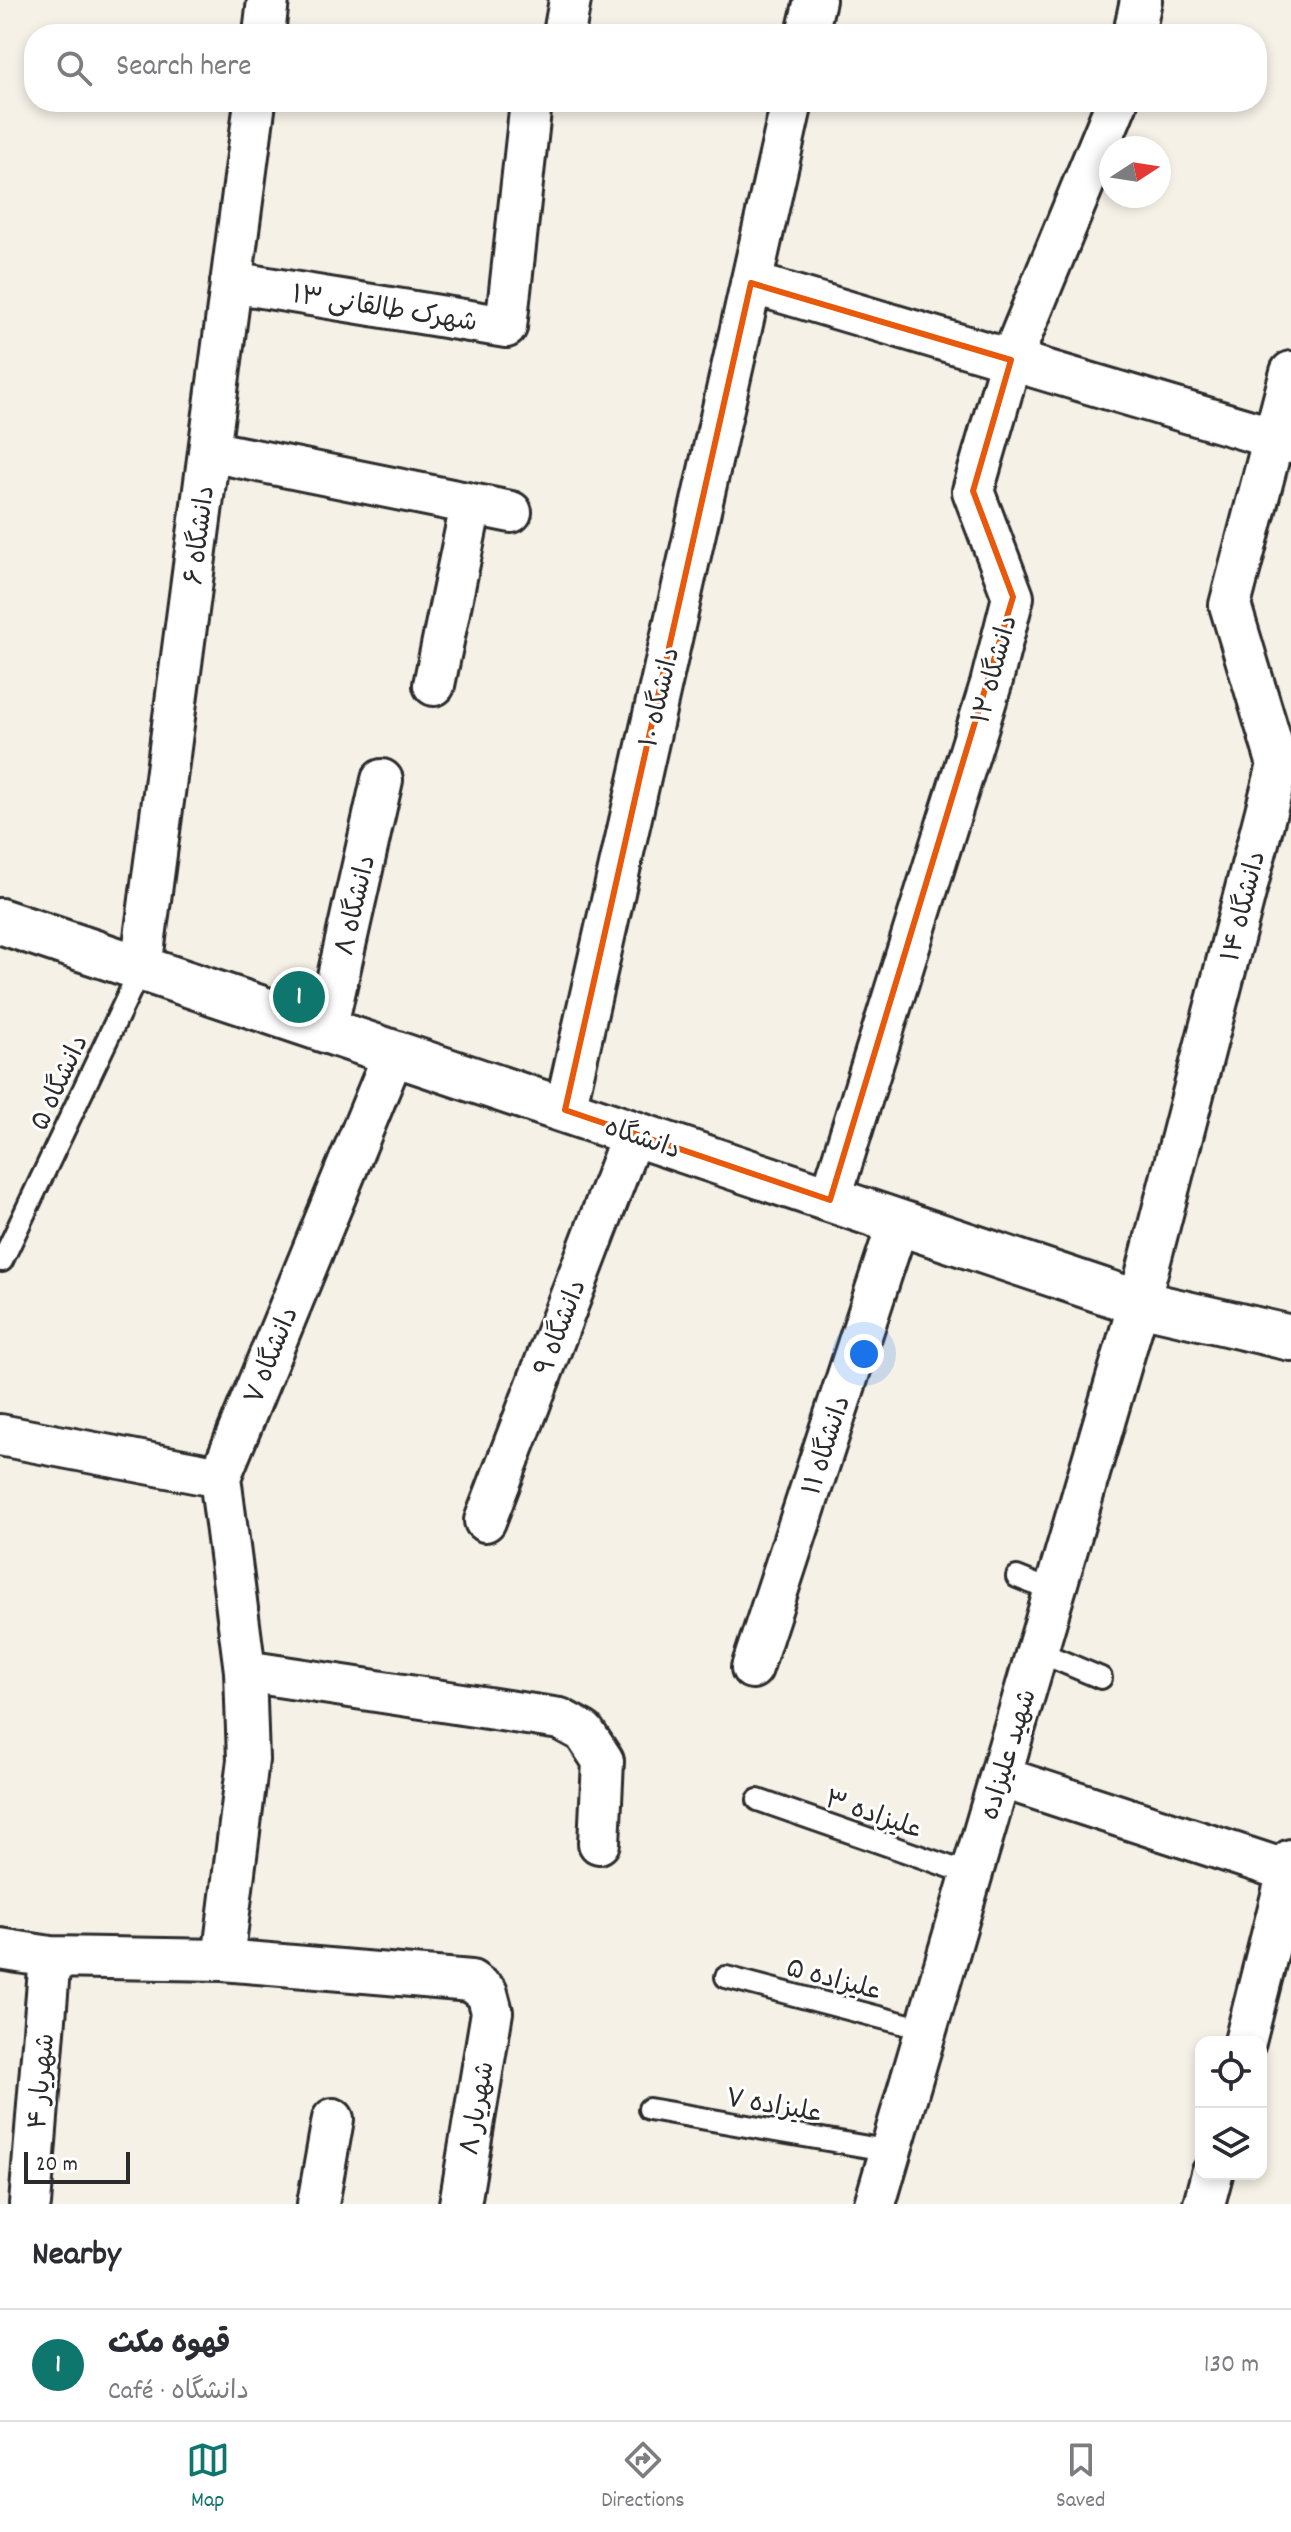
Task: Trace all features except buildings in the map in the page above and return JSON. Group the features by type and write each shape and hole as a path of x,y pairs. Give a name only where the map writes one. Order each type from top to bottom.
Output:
{"main road":[{"name":"دانشگاه","path":"0,921 1139,1303 1291,1338"}],"street":[{"path":"265,24 268,0"},
{"path":"566,24 570,0"},
{"path":"809,24 815,0"},
{"path":"1136,24 1141,0"},
{"name":"دانشگاه ۶","path":"141,968 254,112"},
{"name":"شهرک طالقانی ۱۳","path":"231,282 506,327 530,112"},
{"name":"دانشگاه ۱۰","path":"565,1110 790,112"},
{"name":"دانشگاه ۱۲","path":"830,1200 991,684 1013,597 973,491 1011,360 1113,112"},
{"path":"751,283 1282,441"},
{"name":"دانشگاه ۱۴","path":"1139,1303 1278,765 1230,605 1282,441 1291,372"},
{"path":"209,451 511,512"},
{"path":"434,685 471,505"},
{"name":"دانشگاه ۸","path":"326,1030 382,780"},
{"name":"دانشگاه ۷","path":"223,1960 248,1760 245,1671 220,1477 394,1053"},
{"name":"دانشگاه ۹","path":"485,1521 633,1133"},
{"name":"دانشگاه ۱۱","path":"752,1668 898,1223"},
{"name":"شهید علیزاده","path":"875,2204 1139,1303"},
{"path":"0,1435 220,1477"},
{"path":"245,1671 560,1719 584,1732 603,1761 599,1843"},
{"path":"1000,1777 1290,1868 1247,2036"},
{"path":"0,1949 50,1957 223,1960"},
{"name":"شهریار ۴","path":"30,2204 50,1957"},
{"name":"شهریار ۸","path":"223,1960 471,1981 487,1993 492,2012 460,2204"},
{"path":"318,2204 333,2119"},
{"path":"1204,2204 1210,2180"}],"lane":[{"name":"دانشگاه ۵","path":"2,1261 141,968"},
{"path":"1017,1577 1054,1592"},
{"path":"1037,1651 1101,1678"},
{"name":"علیزاده ۳","path":"758,1800 973,1875"},
{"name":"علیزاده ۵","path":"726,1977 928,2030"},
{"name":"علیزاده ۷","path":"649,2109 891,2151"}],"highlighted area":[{"path":"751,283 1011,360 973,491 1013,597 830,1200 565,1110"}],"place":[{"name":"قهوه مکث","path":"299,997"}]}
